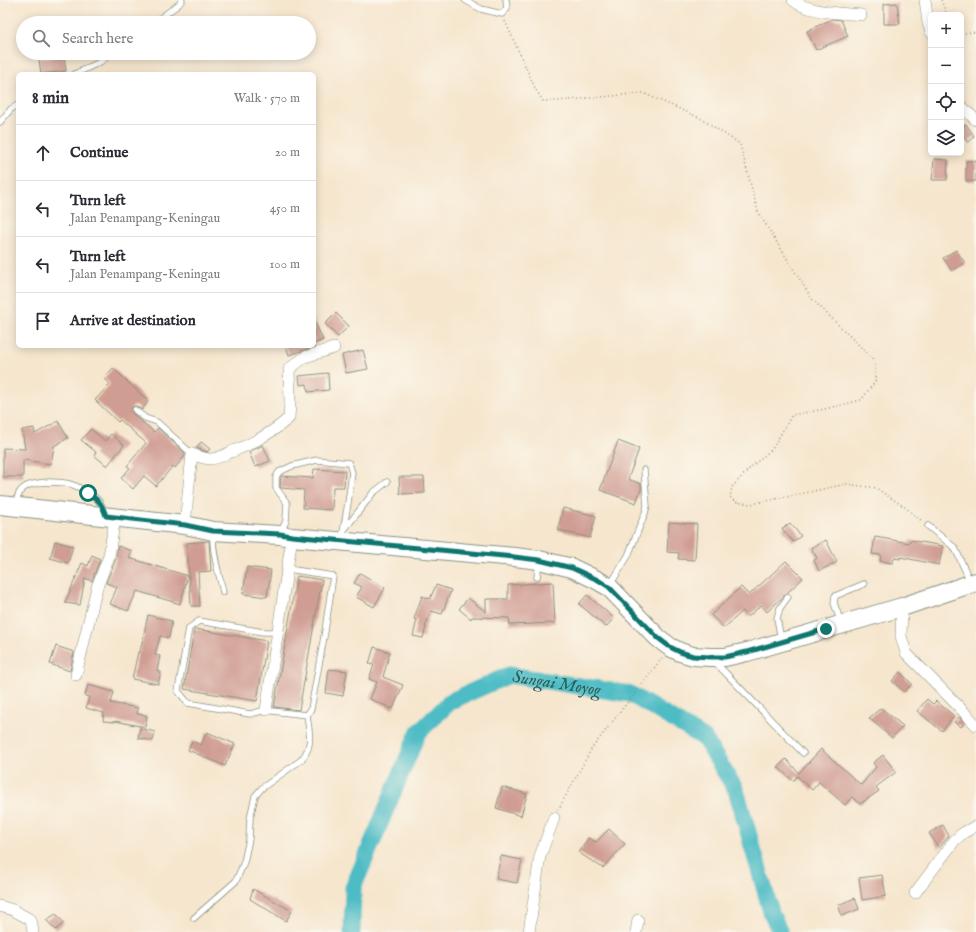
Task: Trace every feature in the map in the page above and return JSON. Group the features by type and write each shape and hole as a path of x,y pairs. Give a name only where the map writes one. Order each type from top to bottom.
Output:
{"main road":[{"path":"8,506 185,525 213,531 286,536 342,535 490,554 538,569 572,568 598,580 609,587 658,638 670,647 693,656 725,657 747,652 902,607 973,583"}],"street":[{"path":"793,0 798,4 822,11 861,15"},
{"path":"925,0 928,23"},
{"path":"964,109 976,120"},
{"path":"185,525 192,454 209,459 217,458 246,446 278,427 289,418 289,369 305,357 334,348"},
{"path":"76,675 97,587 109,556 111,517"},
{"path":"266,710 288,569 286,536"},
{"path":"902,607 901,636 906,653 976,725"},
{"path":"529,932 540,856 554,818"},
{"path":"915,893 955,840 963,833 976,826"},
{"path":"0,906 13,910 31,920 33,932"},
{"path":"636,932 638,920"}],"lane":[{"path":"163,16 182,0"},
{"path":"465,0 481,10 502,14 507,8 506,0"},
{"path":"79,72 103,60"},
{"path":"0,122 11,109 16,106"},
{"path":"135,410 145,418 157,422 192,454"},
{"path":"286,536 287,503 276,488 276,477 279,472 292,466 317,460 349,463 352,473 342,535"},
{"path":"609,587 628,556 645,513 647,506 644,470"},
{"path":"8,506 16,499 20,490 30,484 54,482 65,483 73,485 97,499 111,517"},
{"path":"342,535 373,493 387,482"},
{"path":"928,526 955,548 973,583"},
{"path":"213,531 215,555 223,592"},
{"path":"194,918 236,881 244,862 249,839 250,818 255,796 262,788 301,760 310,743 307,716 311,709 333,576 288,569"},
{"path":"842,625 834,603 835,596 864,584"},
{"path":"781,642 777,618 780,608 788,597"},
{"path":"278,632 263,632 199,621 190,628 178,691 188,703 250,714 266,710 307,716"},
{"path":"710,657 803,753"}],"path":[{"path":"941,0 946,12"},
{"path":"502,14 536,90 543,101 643,93 700,118 740,144 758,212 812,299 875,361 875,382 861,400 792,415 772,449 751,467 732,487 730,497 735,502 751,504 846,484 876,488 906,508 928,526"},
{"path":"964,33 976,32"},
{"path":"554,818 592,748 670,647"}],"building":[{"path":"897,3 900,24 884,24 884,4"},
{"path":"832,19 841,20 848,36 816,50 807,31"},
{"path":"39,60 65,60 66,71 41,72"},
{"path":"966,124 974,136 968,143 964,136 964,126"},
{"path":"934,159 948,160 947,180 932,180"},
{"path":"966,161 976,161 976,181 966,181"},
{"path":"956,250 965,263 952,271 943,258"},
{"path":"336,313 349,326 338,337 325,324"},
{"path":"316,324 323,340 316,343"},
{"path":"287,348 311,348 289,355"},
{"path":"363,350 368,369 346,373 342,355"},
{"path":"113,368 148,401 142,410 136,406 132,407 132,413 154,432 158,428 185,453 185,456 175,468 173,466 156,486 144,476 133,489 121,478 130,468 127,466 146,443 120,420 118,422 95,400 110,384 104,378"},
{"path":"328,373 329,390 308,392 307,384 300,385 299,376"},
{"path":"58,421 68,438 54,446 51,464 23,460 23,477 3,477 3,448 25,449 22,430 34,428 35,434"},
{"path":"91,429 105,441 111,434 124,445 107,466 94,455 96,452 81,440"},
{"path":"618,441 639,449 628,479 641,484 641,489 636,503 600,490"},
{"path":"201,442 210,449 207,452 196,448"},
{"path":"263,445 270,461 255,467 249,452"},
{"path":"314,469 345,471 344,487 333,487 332,510 303,508 304,490 280,487 281,476 313,478"},
{"path":"399,477 424,477 425,493 400,494"},
{"path":"563,508 596,516 590,538 558,530"},
{"path":"669,522 697,524 695,560 678,559 679,553 667,552"},
{"path":"790,523 801,536 793,542 782,529"},
{"path":"875,537 910,543 910,540 943,546 939,565 900,557 900,559 894,558 893,563 880,561 881,555 872,554"},
{"path":"826,540 837,562 819,571 814,560 817,558 811,548"},
{"path":"55,541 73,546 68,563 50,558"},
{"path":"209,541 211,571 198,572 200,606 191,606 187,543"},
{"path":"118,546 132,551 129,558 188,576 180,604 137,591 128,611 110,604 117,587 106,583 116,559"},
{"path":"92,555 100,559 92,581 85,578 80,605 65,603 82,563 88,566"},
{"path":"786,561 803,578 767,612 761,605 748,617 743,611 724,628 711,615 741,587 749,595"},
{"path":"247,567 271,570 267,597 243,594"},
{"path":"360,573 385,588 374,607 356,597 362,587 354,583"},
{"path":"297,576 322,580 299,710 274,707"},
{"path":"553,582 555,623 510,625 509,618 472,617 471,619 459,609 468,598 486,612 486,599 508,599 508,585"},
{"path":"436,585 451,590 442,614 431,611 425,627 423,638 413,636 417,620 414,619 422,596 430,599"},
{"path":"587,595 614,618 606,627 579,604"},
{"path":"148,615 172,621 169,638 160,636 155,655 160,656 157,671 161,672 158,684 132,679 138,652 140,652"},
{"path":"195,629 267,641 257,701 184,689"},
{"path":"56,646 74,652 70,671 50,664"},
{"path":"374,647 390,652 383,677 403,685 393,709 370,699 377,682 369,679 374,665 369,664"},
{"path":"329,669 347,671 343,696 326,693"},
{"path":"900,672 912,684 904,692 892,681"},
{"path":"88,685 114,692 111,703 138,708 137,714 147,716 145,727 115,721 103,721 104,713 86,708 89,697 85,696"},
{"path":"927,699 933,704 936,701 954,716 942,731 917,711"},
{"path":"881,708 903,726 892,738 869,718"},
{"path":"959,717 965,723 961,727 954,722"},
{"path":"140,728 155,732 153,741 138,738"},
{"path":"207,732 235,744 225,766 188,750 192,741 201,745"},
{"path":"821,749 861,785 876,767 873,763 883,755 896,772 876,787 879,791 860,804 852,797 845,805 819,782 812,790 797,776 793,781 778,767 786,759 799,773"},
{"path":"502,787 527,794 521,816 496,808"},
{"path":"943,825 949,836 939,848 929,833"},
{"path":"609,829 625,844 603,868 579,853 588,838 596,842"},
{"path":"501,856 522,860 517,883 496,879"},
{"path":"882,875 886,896 862,900 859,878"},
{"path":"253,889 292,911 286,921 250,899"},
{"path":"855,898 859,909 842,916 838,905"},
{"path":"56,914 64,923 56,930 46,920"}],"waterway":[{"name":"Sungai Moyog","path":"352,932 353,888 418,733 451,701 509,675 630,694 704,738 736,790 772,915 780,932"}],"route":[{"path":"88,493 97,499 103,507 106,516 185,525 213,531 280,534 490,554 539,560 572,568 598,580 609,587 658,638 670,647 693,656 725,657 826,629"}]}
